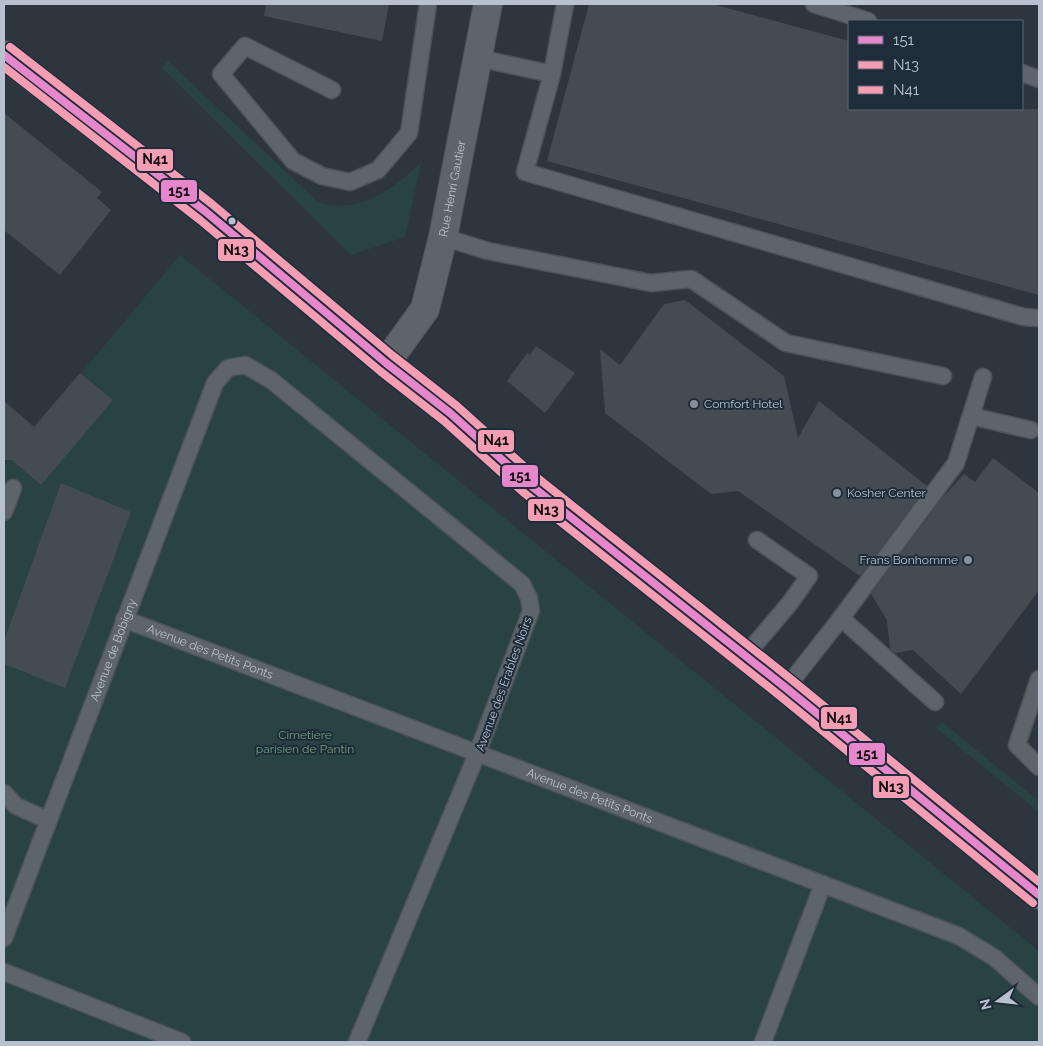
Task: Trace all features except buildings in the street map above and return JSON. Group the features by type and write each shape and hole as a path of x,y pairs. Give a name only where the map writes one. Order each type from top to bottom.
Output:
{"main road":[{"path":"4,55 206,212 386,363 450,413 529,484 786,688 1039,896"}],"street":[{"name":"Rue Henri Gautier","path":"386,363 425,309 443,237 488,4"}],"lane":[{"path":"332,90 245,46 221,74 293,161 322,176 350,182 378,170 409,133 428,4"},
{"path":"565,4 552,74 525,172 1024,318 1039,318"},
{"path":"814,4 865,20"},
{"path":"478,58 552,74"},
{"path":"1023,73 1039,79"},
{"path":"443,237 488,251 651,283 691,279 786,343 943,376"},
{"name":"Avenue des Erables Noirs","path":"228,368 245,365 271,380 522,584 529,598 531,611 477,754 358,1042"},
{"name":"Avenue de Bobigny","path":"4,938 124,619 216,383 228,368"},
{"path":"786,688 956,464 983,377"},
{"path":"970,416 1031,430"},
{"path":"4,512 13,488"},
{"path":"745,656 790,603 808,576 757,540"},
{"path":"841,618 935,702"},
{"name":"Avenue des Petits Ponts","path":"124,619 959,936 995,958 1039,997"},
{"path":"1039,679 1016,745 1039,767"},
{"path":"4,793 16,806 48,820"},
{"path":"763,1042 824,884"},
{"path":"4,972 182,1042"}],"green space":[{"path":"168,61 318,202 333,205 361,203 374,198 398,182 421,163 405,237 351,255 162,68"},
{"name":"Cimetière parisien de Pantin","path":"180,255 1039,951 1039,1042 4,1042 4,466"},
{"path":"942,722 1039,801 1039,812 937,729"}],"transit line":[{"name":"N41","path":"10,47 212,204 392,355 457,406 535,476 792,680 1039,882"},
{"name":"151","path":"4,55 206,212 386,363 450,413 529,484 786,688 1039,895"},
{"name":"N13","path":"4,67 200,220 380,371 444,421 523,492 780,696 1033,903"}],"place":[{"name":"Comfort Hotel","path":"694,404"},
{"name":"Kosher Center","path":"837,493"},
{"name":"Frans Bonhomme","path":"968,560"}]}
